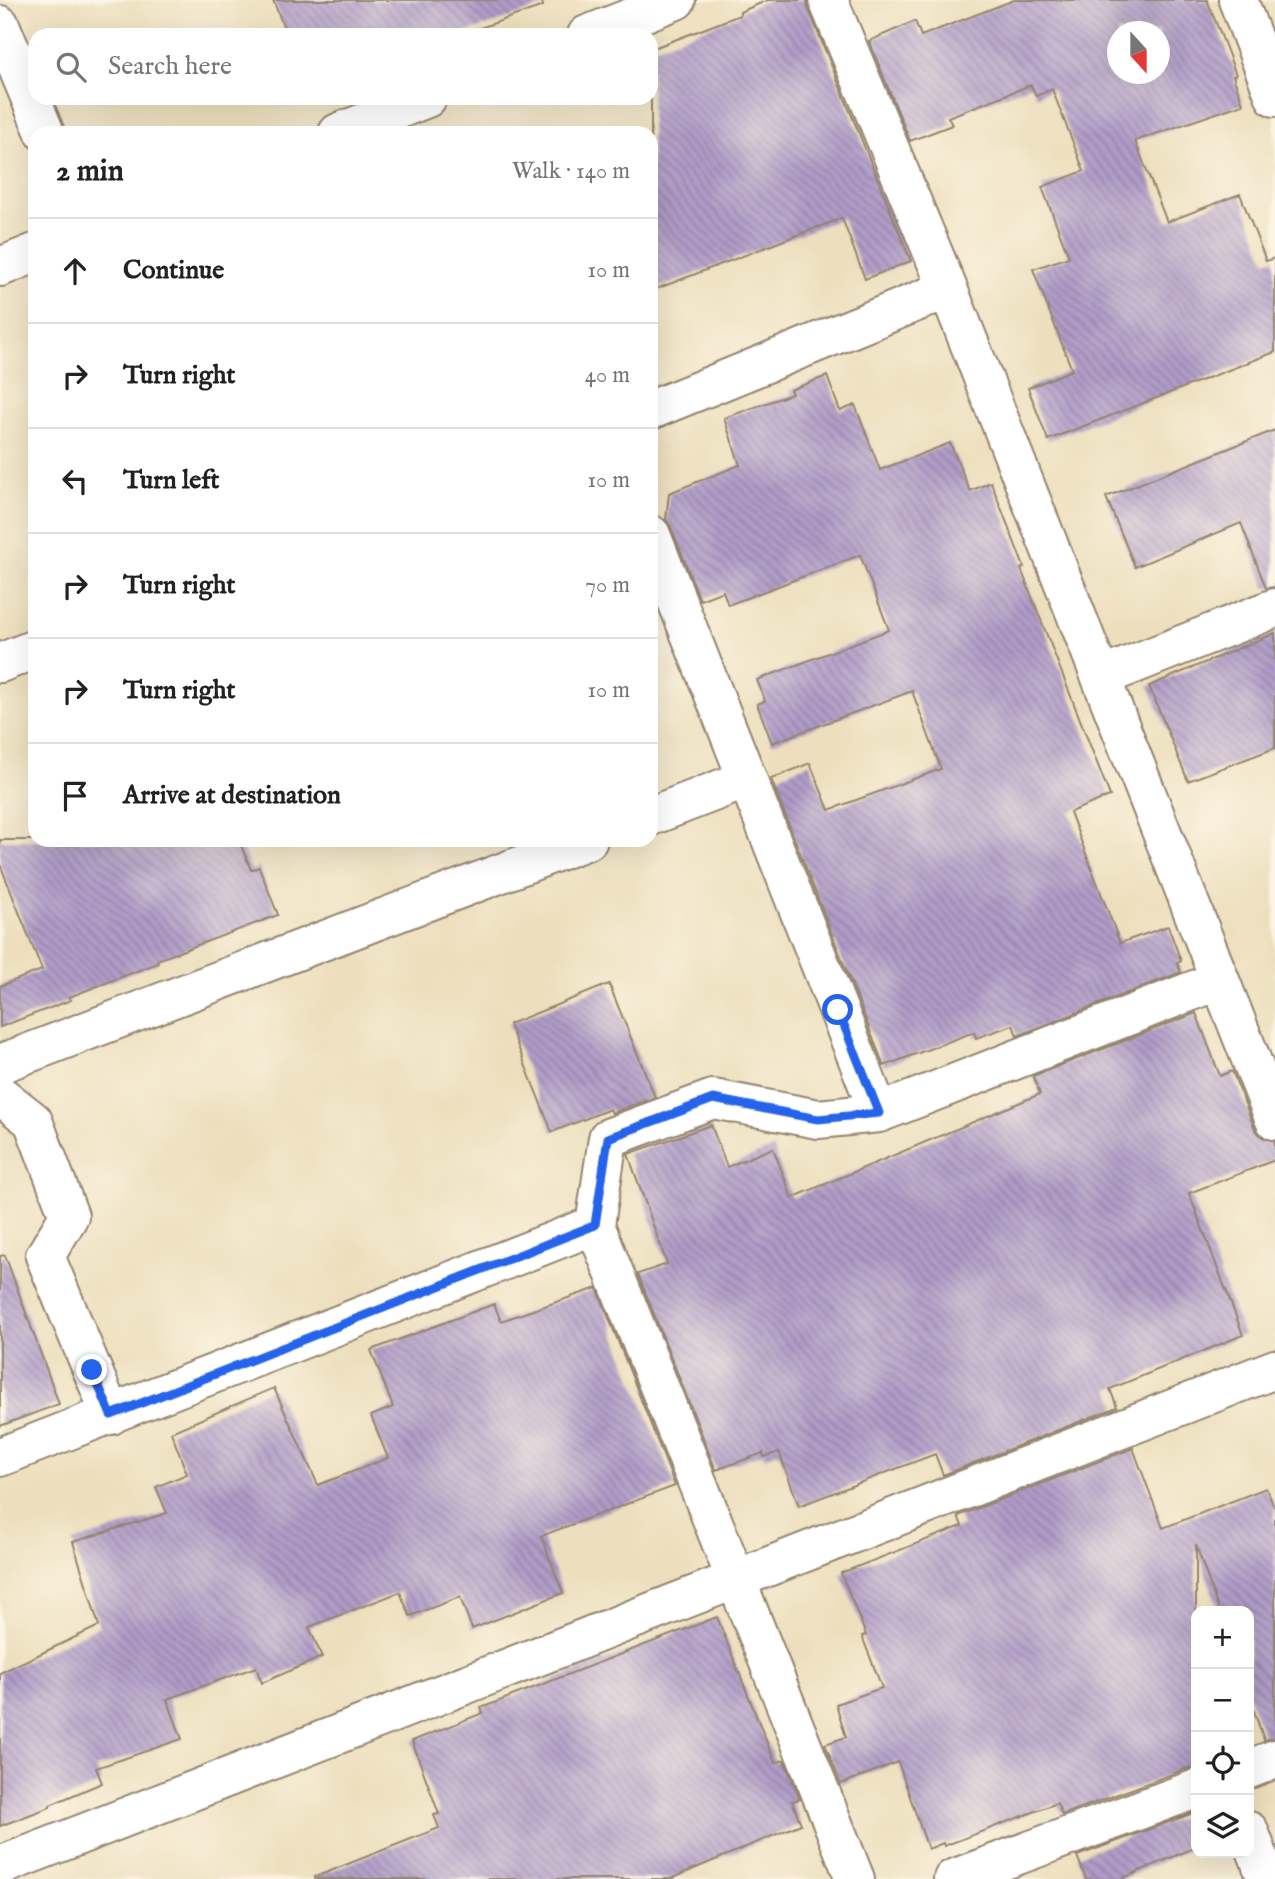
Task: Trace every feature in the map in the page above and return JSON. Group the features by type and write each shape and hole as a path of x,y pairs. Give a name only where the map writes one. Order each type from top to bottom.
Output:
{"street":[{"path":"605,28 676,0"},
{"path":"828,0 948,289 1275,1120"},
{"path":"1238,0 1275,97"},
{"path":"0,25 28,92"},
{"path":"33,105 42,126"},
{"path":"356,126 409,105"},
{"path":"0,267 28,256"},
{"path":"658,407 948,289"},
{"path":"658,553 879,1113"},
{"path":"1101,677 1275,608"},
{"path":"0,663 28,652"},
{"path":"658,813 747,779"},
{"path":"0,1064 570,847"},
{"path":"855,1879 595,1225 608,1138 713,1099 818,1119 879,1113 1220,980"},
{"path":"0,1095 33,1121 69,1216 45,1256 111,1415"},
{"path":"0,1457 595,1225"},
{"path":"0,1866 1275,1369"},
{"path":"1254,1767 1275,1759"},
{"path":"953,1879 1191,1791"},
{"path":"1254,1844 1267,1879"}],"building":[{"path":"273,0 542,0 543,6 480,28 284,28"},
{"path":"768,0 807,0 911,261 865,279 842,218 658,288 658,126 651,126 651,105 658,105 658,46 740,15 740,12"},
{"path":"1014,0 1207,0 1236,75 1233,76 1243,104 1135,141 1167,222 1240,194 1266,261 1275,258 1275,352 1048,440 1028,388 1072,370 1033,269 1069,257 1042,187 1084,171 1052,89 1036,96 1031,85 948,117 952,125 910,141 869,41 915,21 921,36"},
{"path":"827,376 840,411 855,405 880,470 950,443 970,491 991,482 1024,567 1021,569 1110,796 1070,812 1120,943 1168,926 1181,961 1177,963 1181,972 1017,1036 1013,1025 976,1038 974,1032 884,1066 771,779 810,763 829,810 941,769 912,691 772,743 757,704 765,701 757,680 889,630 860,555 728,605 723,591 700,600 666,519 669,493 740,465 724,418 792,394 790,390"},
{"path":"1275,430 1275,587 1266,588 1241,523 1135,567 1106,497"},
{"path":"1275,633 1275,748 1188,781 1149,686"},
{"path":"0,840 28,840 28,847 242,847 251,870 259,867 278,915 157,960 158,963 0,1027 0,986 42,970 0,864"},
{"path":"609,984 655,1097 612,1113 610,1109 552,1132 509,1024"},
{"path":"1196,1013 1220,1076 1232,1071 1255,1129 1262,1137 1275,1141 1275,1160 1189,1193 1243,1335 1110,1389 1117,1407 943,1475 935,1454 799,1506 779,1452 764,1457 763,1453 716,1470 638,1274 667,1264 628,1154 711,1125 727,1167 773,1148 792,1198 1040,1094 1033,1076"},
{"path":"5,1255 59,1404 0,1426 0,1256"},
{"path":"597,1288 675,1486 541,1536 563,1593 472,1629 460,1597 410,1616 400,1592 309,1627 322,1657 262,1683 256,1667 167,1699 182,1739 96,1768 102,1783 0,1826 0,1673 99,1626 73,1542 167,1513 156,1487 187,1474 171,1432 274,1388 318,1485 388,1458 371,1416 393,1407 371,1350 494,1304 501,1321"},
{"path":"1133,1448 1163,1528 1266,1488 1275,1508 1275,1738 1264,1740 1254,1711 1254,1606 1217,1606 1196,1545 1196,1606 1191,1606 1191,1768 1062,1815 1057,1803 944,1846 943,1843 928,1849 898,1762 841,1784 825,1744 846,1737 836,1704 882,1688 862,1636 866,1635 841,1573 962,1526 958,1516"},
{"path":"717,1617 775,1763 784,1760 800,1799 792,1801 801,1824 670,1879 315,1879 439,1828 434,1815 439,1814 412,1741 483,1713 481,1708"},
{"path":"1191,1814 1191,1849 1121,1879 1086,1879 1077,1856"}],"route":[{"path":"92,1370 111,1415 595,1225 608,1138 713,1099 818,1119 879,1113 838,1010"}]}
